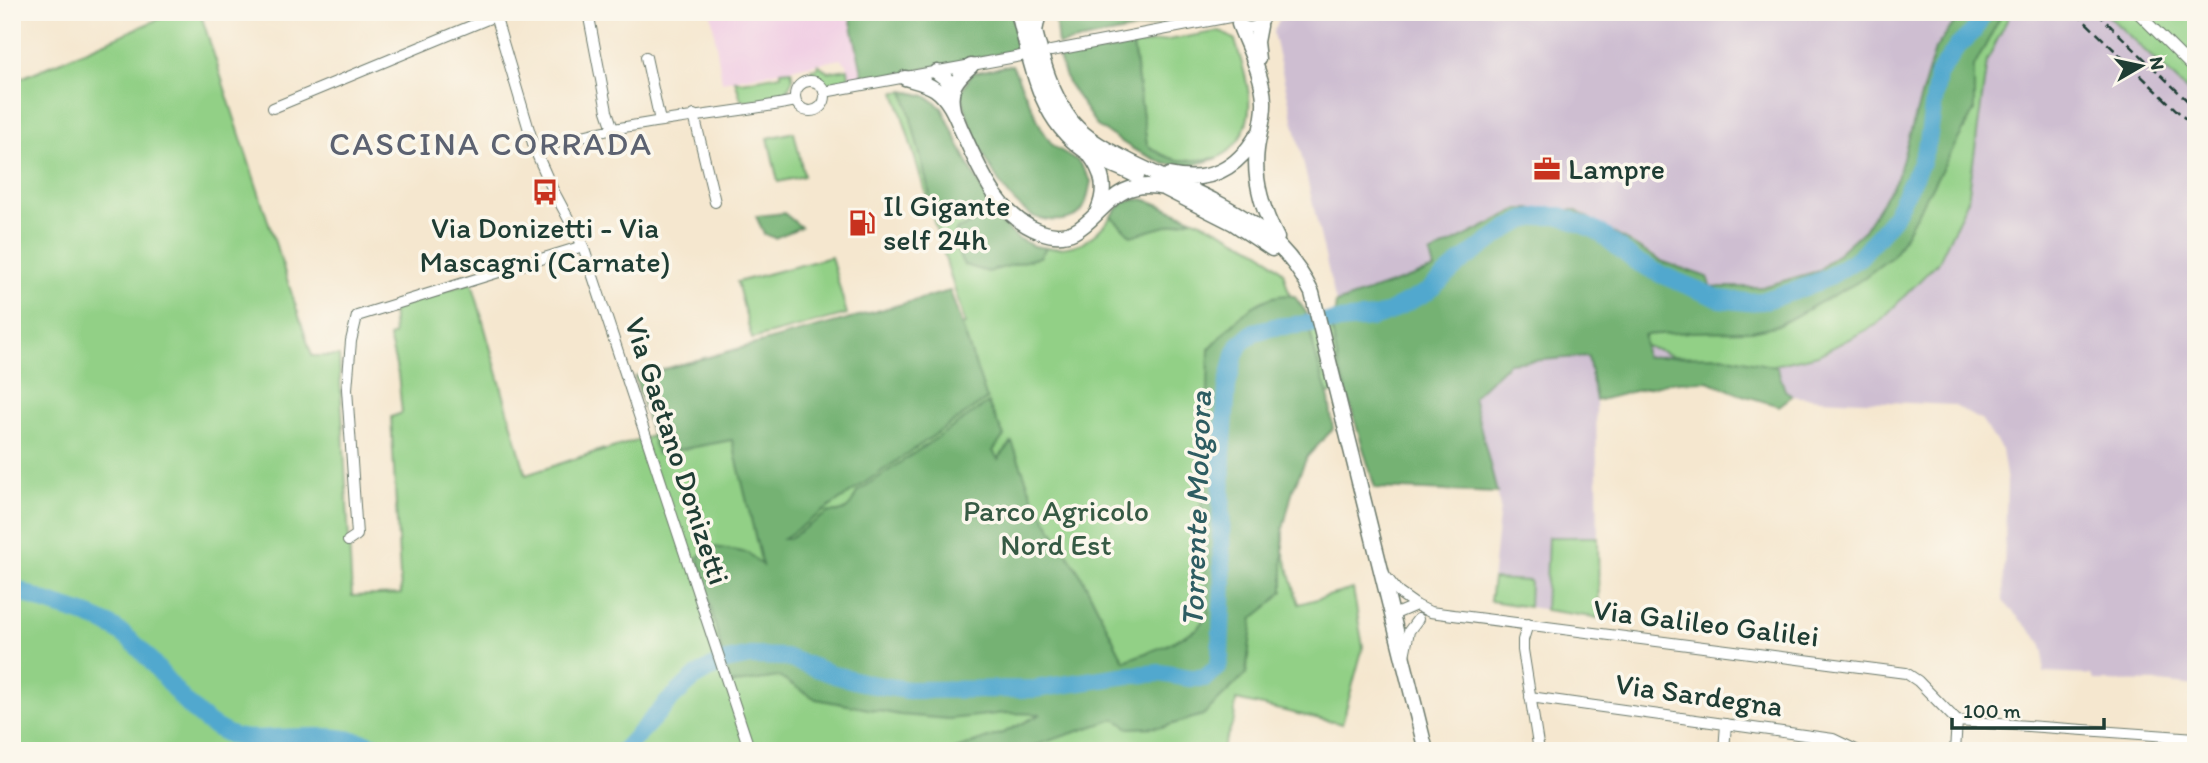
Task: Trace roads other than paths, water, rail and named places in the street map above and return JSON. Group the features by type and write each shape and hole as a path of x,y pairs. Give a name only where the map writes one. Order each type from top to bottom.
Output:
{"main road":[{"path":"1018,12 1033,74 1054,120 1084,144 1215,213 1267,244 1312,293"},
{"path":"1030,12 1054,92 1099,168 1103,181 1103,196 1097,213"},
{"path":"1035,31 1039,12"},
{"path":"1236,17 1260,78"},
{"path":"1266,17 1256,42 1264,107 1256,160 1259,191 1268,220 1281,246"},
{"path":"944,92 971,66"},
{"path":"937,72 984,178 1012,214 1032,229 1054,236 1066,234 1083,228 1111,199 1126,189 1146,185 1164,188"},
{"path":"905,78 944,92"},
{"path":"1150,171 1183,178 1205,177 1220,172 1243,157 1260,131"},
{"path":"1084,144 1223,205 1250,221 1281,246 1298,267 1312,293 1426,751"}],"street":[{"path":"588,12 607,111 613,129"},
{"path":"2137,12 2196,71"},
{"path":"273,108 494,14"},
{"name":"Via Gaetano Donizetti","path":"494,14 535,150 583,246 750,751"},
{"path":"1051,51 1236,17 1249,28 1266,17"},
{"path":"646,57 660,121"},
{"path":"824,92 1021,57"},
{"path":"807,82 820,85 824,92 824,102 813,110 805,110 796,101 796,91 807,82"},
{"path":"535,150 560,141 613,129 796,101"},
{"path":"694,115 715,201"},
{"path":"348,541 357,535 347,388 351,341 357,316 583,246"},
{"name":"Via Galileo Galilei","path":"1382,571 1398,593 1430,612 1906,673 1918,681 1957,721"},
{"path":"1393,615 1416,605"},
{"path":"1393,615 1409,620 1430,612"},
{"path":"1404,660 1409,631 1418,618"},
{"path":"1528,624 1523,650 1539,751"},
{"name":"Via Sardegna","path":"1530,697 1833,739 1858,751"},
{"path":"1955,751 1957,721 2196,738"},
{"path":"1724,751 1726,724"}],"waterway":[{"name":"Torrente Molgora","path":"623,751 694,678 721,662 751,656 785,657 835,675 908,690 1035,689 1160,673 1205,678 1218,667 1220,657 1223,583 1222,456 1227,387 1235,354 1240,344 1254,332 1274,327 1372,318 1387,313 1427,292 1461,262 1507,229 1525,220 1542,216 1561,216 1598,231 1635,261 1720,299 1761,301 1827,278 1860,257 1893,218 1920,165 1928,141 1938,75 1957,47 1974,31 1984,12"},
{"name":"Torrente Molgora","path":"12,587 112,626 147,656 195,711 208,723 230,735 249,739 346,739 360,741 386,751"}],"railway":[{"path":"2075,12 2196,129"},
{"path":"2096,12 2196,109"}],"place":[{"name":"Lampre","path":"1547,169"},
{"name":"Via Donizetti - Via Mascagni (Carnate)","path":"545,192"},
{"name":"Il Gigante self 24h","path":"862,223"}],"district":[{"name":"CASCINA CORRADA","path":"491,143"}],"park label":[{"name":"Parco Agricolo Nord Est","path":"1056,528"}]}
